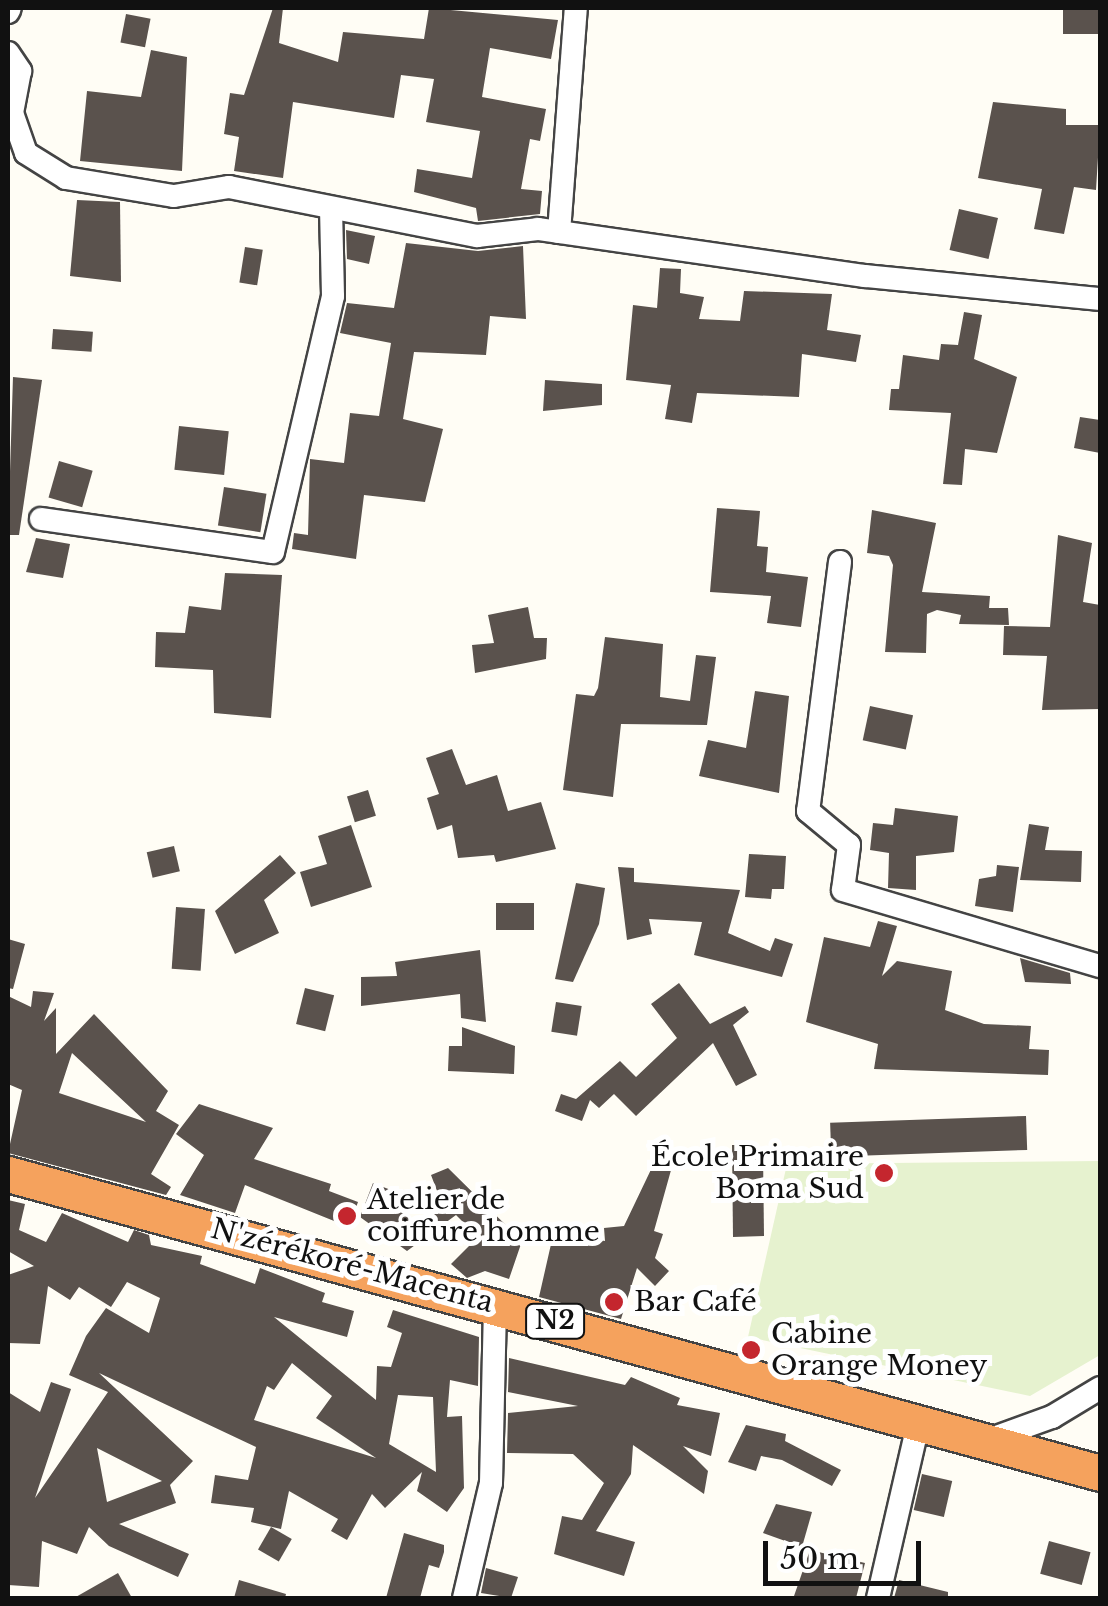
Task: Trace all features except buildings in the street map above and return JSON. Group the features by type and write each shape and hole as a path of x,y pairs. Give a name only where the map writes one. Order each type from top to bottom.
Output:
{"highway":[{"name":"N'zérékoré-Macenta","path":"8,1174 919,1420 1100,1473"}],"street":[{"path":"559,232 576,8"},
{"path":"8,53 20,71 12,113 26,153 66,178 174,196 229,187 331,211 477,236 559,232 864,276 1100,299"},
{"path":"41,519 273,552 333,296 331,211"},
{"path":"840,562 808,811 849,845 843,890 1100,966"},
{"path":"464,1598 491,1484 495,1305"},
{"path":"988,1440 1052,1417 1100,1388"},
{"path":"878,1598 919,1420"}],"green space":[{"path":"1100,1161 1100,1355 1030,1396 748,1337 787,1164"}],"place":[{"name":"École Primaire Boma Sud","path":"884,1173"},
{"name":"Atelier de coiffure homme","path":"347,1216"},
{"name":"Bar Café","path":"614,1302"},
{"name":"Cabine Orange Money","path":"751,1350"}]}
